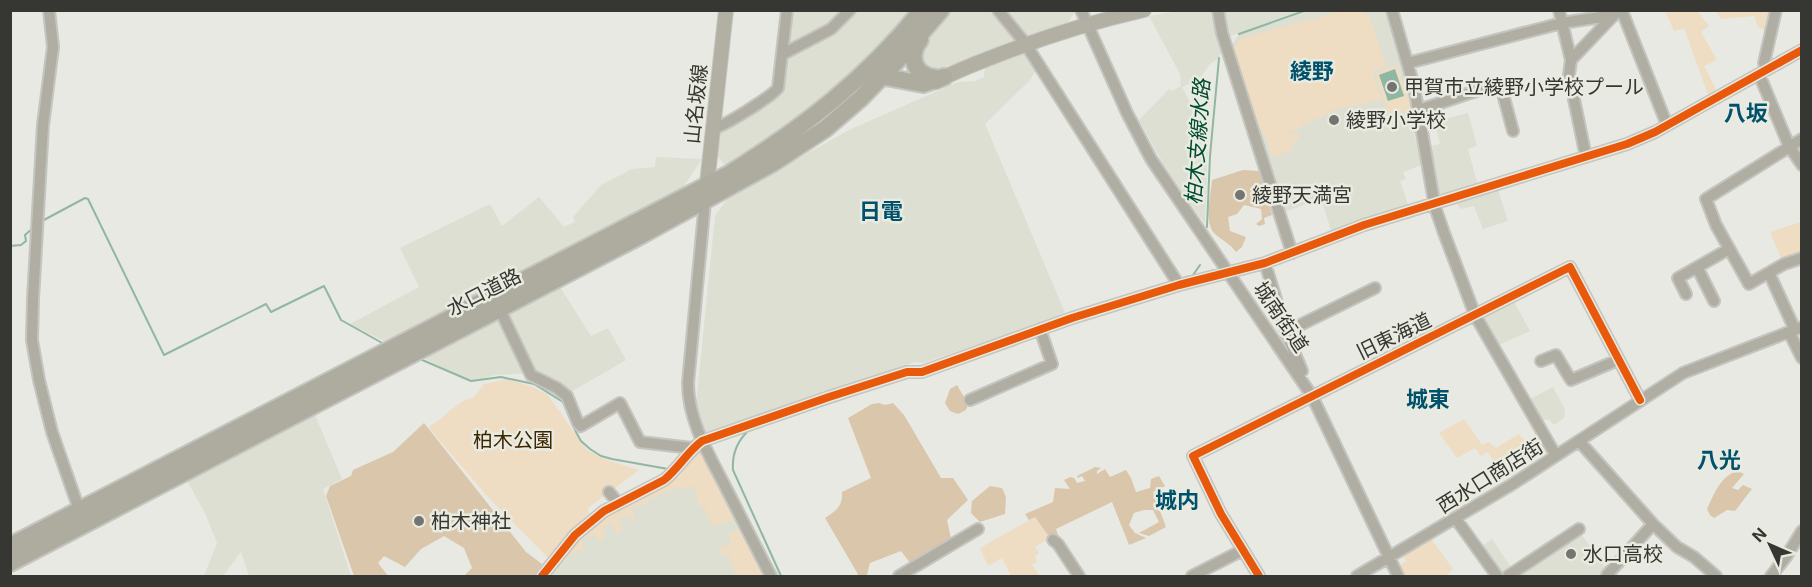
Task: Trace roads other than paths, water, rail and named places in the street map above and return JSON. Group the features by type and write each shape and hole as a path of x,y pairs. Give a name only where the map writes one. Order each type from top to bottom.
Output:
{"highway":[{"name":"水口道路","path":"10,546 81,518 499,308 706,194 800,128 861,77 922,10"},
{"name":"水口道路","path":"10,563 81,518 803,145 825,129 879,80 940,13"},
{"path":"940,13 913,52 915,65 919,71 929,77 940,77"},
{"path":"800,128 805,128 820,118 867,76 872,75 879,80 923,84 940,77"}],"main road":[{"name":"山名坂線","path":"706,194 726,10"},
{"path":"940,77 1025,43 1086,24 1144,10"}],"street":[{"path":"49,10 53,56 43,125 32,340 52,432 81,518"},
{"path":"712,129 776,91 779,85 787,10"},
{"path":"783,54 831,29 850,10"},
{"path":"998,10 1025,43 1179,285"},
{"name":"城南街道","path":"1081,10 1127,113 1151,159 1312,396 1398,576"},
{"path":"1218,10 1222,33 1292,253"},
{"path":"1392,10 1419,110 1435,202 1444,233 1475,315 1556,456"},
{"path":"1559,10 1571,60 1569,75 1586,157"},
{"path":"1776,10 1763,72 1790,146 1802,165"},
{"path":"1408,63 1601,13 1617,12 1624,16 1667,125"},
{"path":"1571,60 1617,12"},
{"path":"542,576 575,535 604,511 664,480 692,448 702,441 907,372 922,372 1040,329 1179,285 1265,263 1356,227 1628,144 1667,125 1802,50"},
{"path":"1419,110 1500,83 1509,126"},
{"path":"1802,139 1706,198 1729,249 1749,284 1802,258"},
{"path":"706,194 688,383 690,409 702,441 771,576"},
{"path":"1686,294 1678,278 1729,249"},
{"path":"1265,263 1305,385"},
{"name":"旧東海道","path":"1243,550 1221,513 1193,456 1570,267 1640,400"},
{"path":"1697,267 1714,301"},
{"path":"1769,273 1795,330 1802,358"},
{"path":"1286,332 1375,288"},
{"path":"499,308 531,375 557,388 567,396 581,426 620,403 640,442 692,448"},
{"path":"970,400 1052,364 1040,329"},
{"path":"1640,400 1683,373 1795,330"},
{"path":"1541,362 1556,355 1571,380 1618,360"},
{"name":"西水口商店街","path":"1357,576 1455,519 1640,400"},
{"path":"1579,441 1653,524 1677,548 1694,557 1712,576"},
{"path":"609,492 618,503"},
{"path":"1455,519 1497,576"},
{"path":"1607,575 1653,524"},
{"path":"898,576 978,529"},
{"path":"1508,576 1579,529"},
{"path":"1771,576 1802,531"},
{"path":"1053,540 1079,576"},
{"path":"1192,576 1243,550 1259,576"}],"waterway":[{"path":"1239,34 1307,10"},
{"name":"柏木支線水路","path":"1207,227 1210,156 1219,58"},
{"path":"42,221 85,198 88,199 164,355 266,304 271,312 324,286 341,320 384,344"},
{"path":"10,246 21,245 26,241 25,235 33,228"},
{"path":"1193,275 1200,265"},
{"path":"420,359 471,381 501,377 534,384 563,402 581,441 601,456 668,469"},
{"name":"柏木支線水路","path":"741,433 898,380"},
{"name":"柏木支線水路","path":"747,432 740,440 736,450 733,470 781,576"}],"place":[{"name":"甲賀市立綾野小学校プール","path":"1392,87"},
{"name":"綾野小学校","path":"1334,120"},
{"name":"綾野天満宮","path":"1240,195"},
{"name":"柏木神社","path":"419,521"},
{"name":"水口高校","path":"1571,554"}],"district":[{"name":"綾野","path":"1312,71"},
{"name":"八坂","path":"1746,113"},
{"name":"日電","path":"881,211"},
{"name":"城東","path":"1428,399"},
{"name":"八光","path":"1719,460"},
{"name":"城内","path":"1177,500"}],"park label":[{"name":"柏木公園","path":"513,440"}]}
